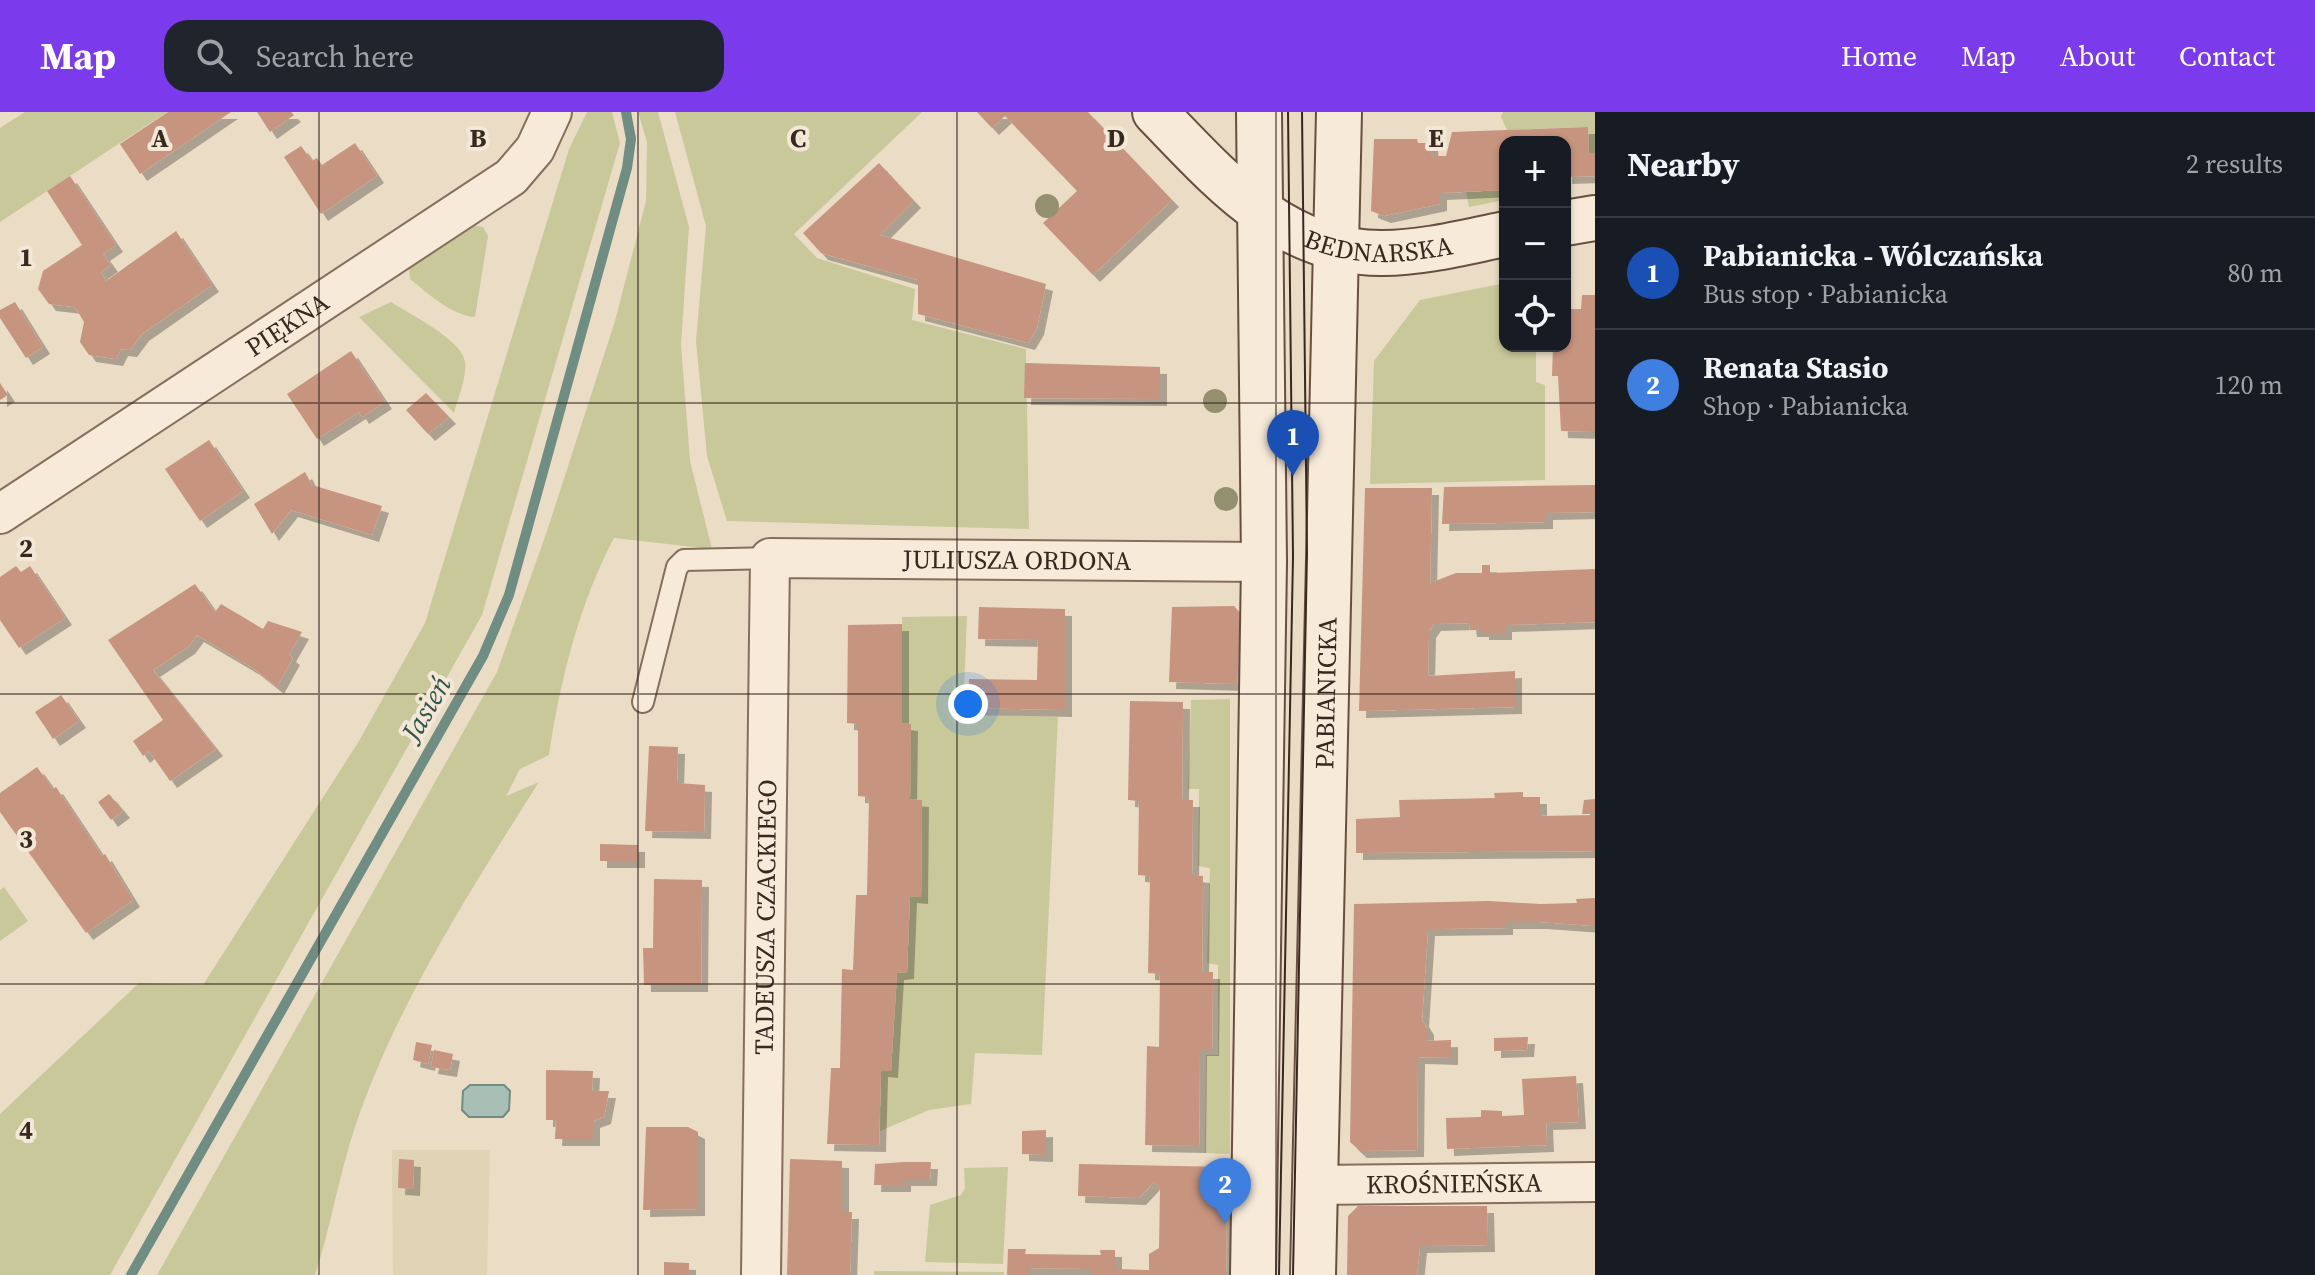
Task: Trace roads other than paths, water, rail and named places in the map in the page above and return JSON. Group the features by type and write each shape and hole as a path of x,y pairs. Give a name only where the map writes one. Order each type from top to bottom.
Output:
{"street":[{"name":"PIĘKNA","path":"0,514 511,177 535,149 552,112"},
{"name":"BEDNARSKA","path":"1155,112 1258,212 1290,231 1337,248 1393,253 1499,235"},
{"path":"1253,1275 1264,562 1259,112"},
{"name":"PABIANICKA","path":"1313,1275 1339,112"},
{"path":"1571,222 1595,218"},
{"name":"JULIUSZA ORDONA","path":"770,558 1264,562"},
{"name":"TADEUSZA CZACKIEGO","path":"761,1275 770,558"},
{"name":"KROŚNIEŃSKA","path":"1314,1185 1595,1182"}],"lane":[{"path":"643,702 677,567 684,560 770,558"}],"waterway":[{"name":"Jasień","path":"131,1275 483,656 509,595 627,168 631,139 626,112"}],"tram line":[{"path":"1279,1275 1293,557 1288,112"},
{"path":"1293,1275 1307,553 1302,112"}],"place":[{"name":"Pabianicka - Wólczańska","path":"1293,476"},
{"name":"Renata Stasio","path":"1225,1224"}]}
